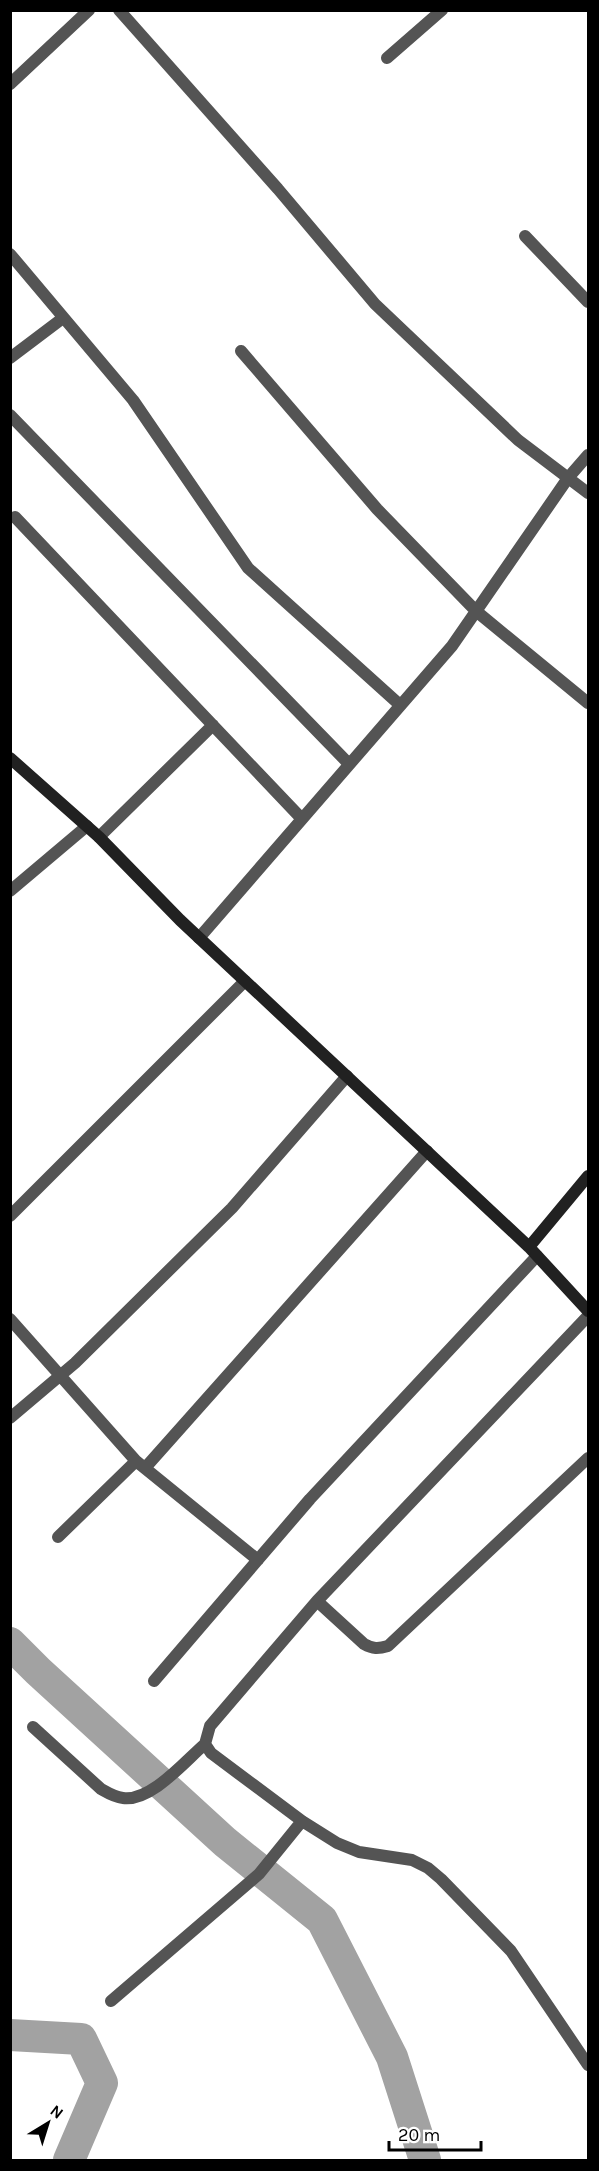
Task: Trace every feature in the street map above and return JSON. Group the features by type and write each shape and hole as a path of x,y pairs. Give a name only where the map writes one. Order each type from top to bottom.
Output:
{"street":[{"path":"10,84 89,10"},
{"path":"119,10 278,189 375,304 518,440 588,493"},
{"path":"387,58 433,13"},
{"path":"525,236 588,303"},
{"path":"10,254 133,400 248,568 400,705"},
{"path":"10,358 63,318"},
{"path":"242,351 377,509 476,611 588,703"},
{"path":"10,415 349,764"},
{"path":"199,938 452,646 568,478 588,455"},
{"path":"15,517 302,819"},
{"path":"99,837 213,725"},
{"path":"10,758 99,837 199,938 533,1251 588,1311"},
{"path":"10,891 87,826"},
{"path":"10,1216 245,981"},
{"path":"10,1418 60,1376 232,1208 347,1076"},
{"path":"58,1537 140,1465 427,1151"},
{"path":"154,1681 310,1499 533,1251 588,1176"},
{"path":"33,1727 101,1788 114,1796 137,1797 152,1790 205,1744 210,1726 317,1601 588,1316"},
{"path":"10,1319 140,1465 258,1560"},
{"path":"317,1601 364,1644 379,1649 388,1646 588,1458"},
{"path":"205,1744 211,1753 302,1821 337,1843 359,1852 412,1860 428,1868 511,1952 588,2065"},
{"path":"111,2001 259,1874 302,1821"}],"waterway":[{"path":"10,1643 225,1842 322,1920 392,2057 425,2160"},
{"path":"10,2035 81,2039 102,2083 69,2160"}]}
